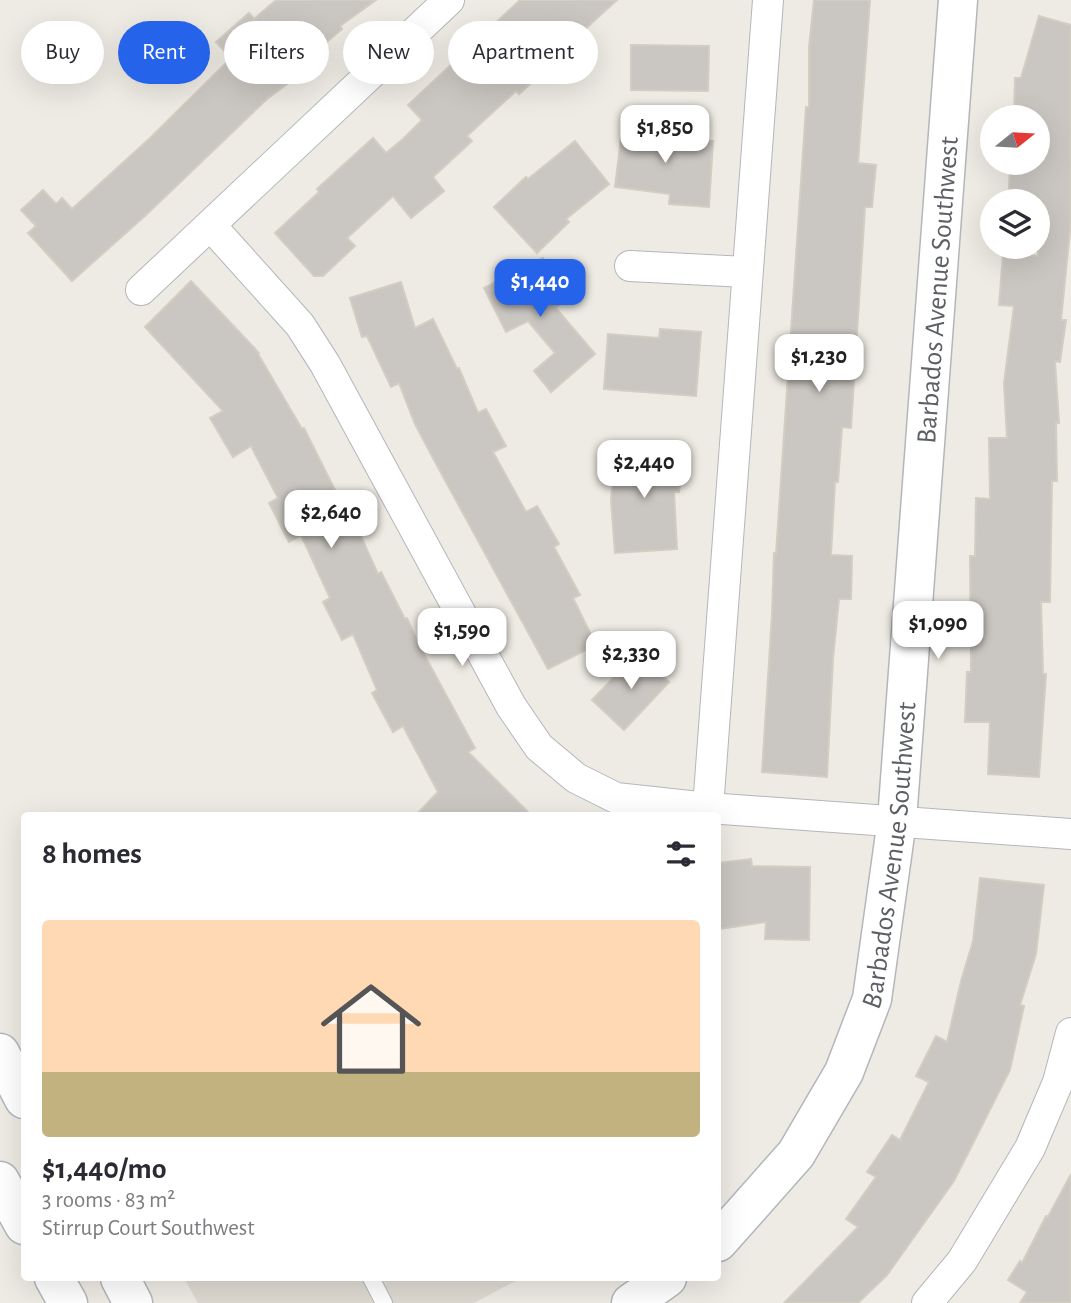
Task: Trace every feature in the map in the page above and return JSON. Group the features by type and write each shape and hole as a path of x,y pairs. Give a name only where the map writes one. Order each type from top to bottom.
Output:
{"street":[{"path":"141,290 449,0"},
{"path":"708,808 768,0"},
{"name":"Barbados Avenue Southwest","path":"721,1239 796,1154 844,1072 872,999 897,820 958,0"},
{"path":"211,226 300,325 325,364 511,706 539,747 576,778 616,798 708,808 1071,834"},
{"path":"629,265 746,272"},
{"path":"926,1303 962,1261 1030,1148 1058,1082 1071,1033"},
{"path":"0,1053 21,1093"},
{"path":"0,1181 21,1219"},
{"path":"56,1281 68,1303"},
{"path":"122,1281 133,1303"},
{"path":"631,1303 663,1281"}],"lane":[{"path":"373,1281 384,1303"}],"shaded area":[{"path":"186,1281 515,1281 474,1303 198,1303"}],"building":[{"path":"276,0 376,0 347,21 343,21 340,26 342,29 329,40 329,21 240,21 249,13 254,19"},
{"path":"520,0 617,0 594,21 498,21"},
{"path":"814,0 870,0 858,163 876,165 872,207 865,207 851,428 842,427 838,482 835,482 831,555 852,556 851,599 839,599 827,777 762,772 774,553 776,554 806,107 809,107 809,47"},
{"path":"1039,16 1071,25 1071,221 1061,320 1066,320 1060,362 1055,361 1059,423 1056,423 1057,481 1052,481 1050,602 1041,602 1043,674 1046,674 1039,777 988,774 990,722 965,722 967,672 971,672 970,556 975,556 976,498 990,499 989,438 1007,438 1004,383 1014,306 999,305 1003,259 1050,259 1050,189 1009,189 1010,175 1050,175 1050,105 1014,105 1015,78 1021,78"},
{"path":"224,35 224,51 216,42"},
{"path":"631,45 709,46 708,91 631,90"},
{"path":"224,65 224,84 287,84 267,99 146,215 72,281 28,233 36,226 21,210 43,190 56,204 62,198 72,209 205,84 210,84 210,79"},
{"path":"448,68 448,84 530,84 519,94 516,91 467,136 472,141 433,177 444,191 411,218 393,196 347,238 355,246 323,276 314,276 275,233 319,192 317,189 373,138 386,153 403,139 422,120 408,105 430,84 434,84 434,81"},
{"path":"623,122 665,128 664,138 713,141 709,207 669,204 670,194 615,187"},
{"path":"575,141 609,184 566,219 569,222 537,253 494,207 526,177 528,179"},
{"path":"543,258 565,302 555,307 595,354 551,392 534,371 555,353 528,321 506,332 484,288"},
{"path":"191,281 259,353 302,429 304,428 351,522 354,521 378,574 381,572 405,619 407,618 475,748 468,752 528,812 419,812 438,792 403,726 393,732 372,693 377,690 353,634 342,640 323,602 330,598 301,535 289,542 269,503 278,498 251,446 233,457 210,418 223,411 145,327"},
{"path":"401,282 415,328 433,319 457,369 459,368 478,413 486,409 506,446 493,452 526,512 537,506 559,544 554,547 580,595 573,598 596,645 548,669 415,424 399,383 391,387 367,336 362,337 350,298"},
{"path":"660,329 701,332 696,396 604,389 608,334 659,338"},
{"path":"617,443 661,448 660,465 682,468 679,492 674,492 677,549 615,553 611,500"},
{"path":"638,652 669,682 624,730 592,700"},
{"path":"751,859 752,866 810,867 809,940 765,939 766,922 721,929 721,863"},
{"path":"980,878 1044,885 1036,954 1020,1005 1024,1006 1010,1070 954,1181 887,1275 858,1303 784,1303 858,1227 846,1219 876,1177 867,1172 892,1135 900,1140 929,1082 916,1076 936,1036 947,1042 973,941"},
{"path":"1071,1174 1071,1303 1020,1303 1027,1292 1008,1280 1020,1261 1022,1263"}]}
